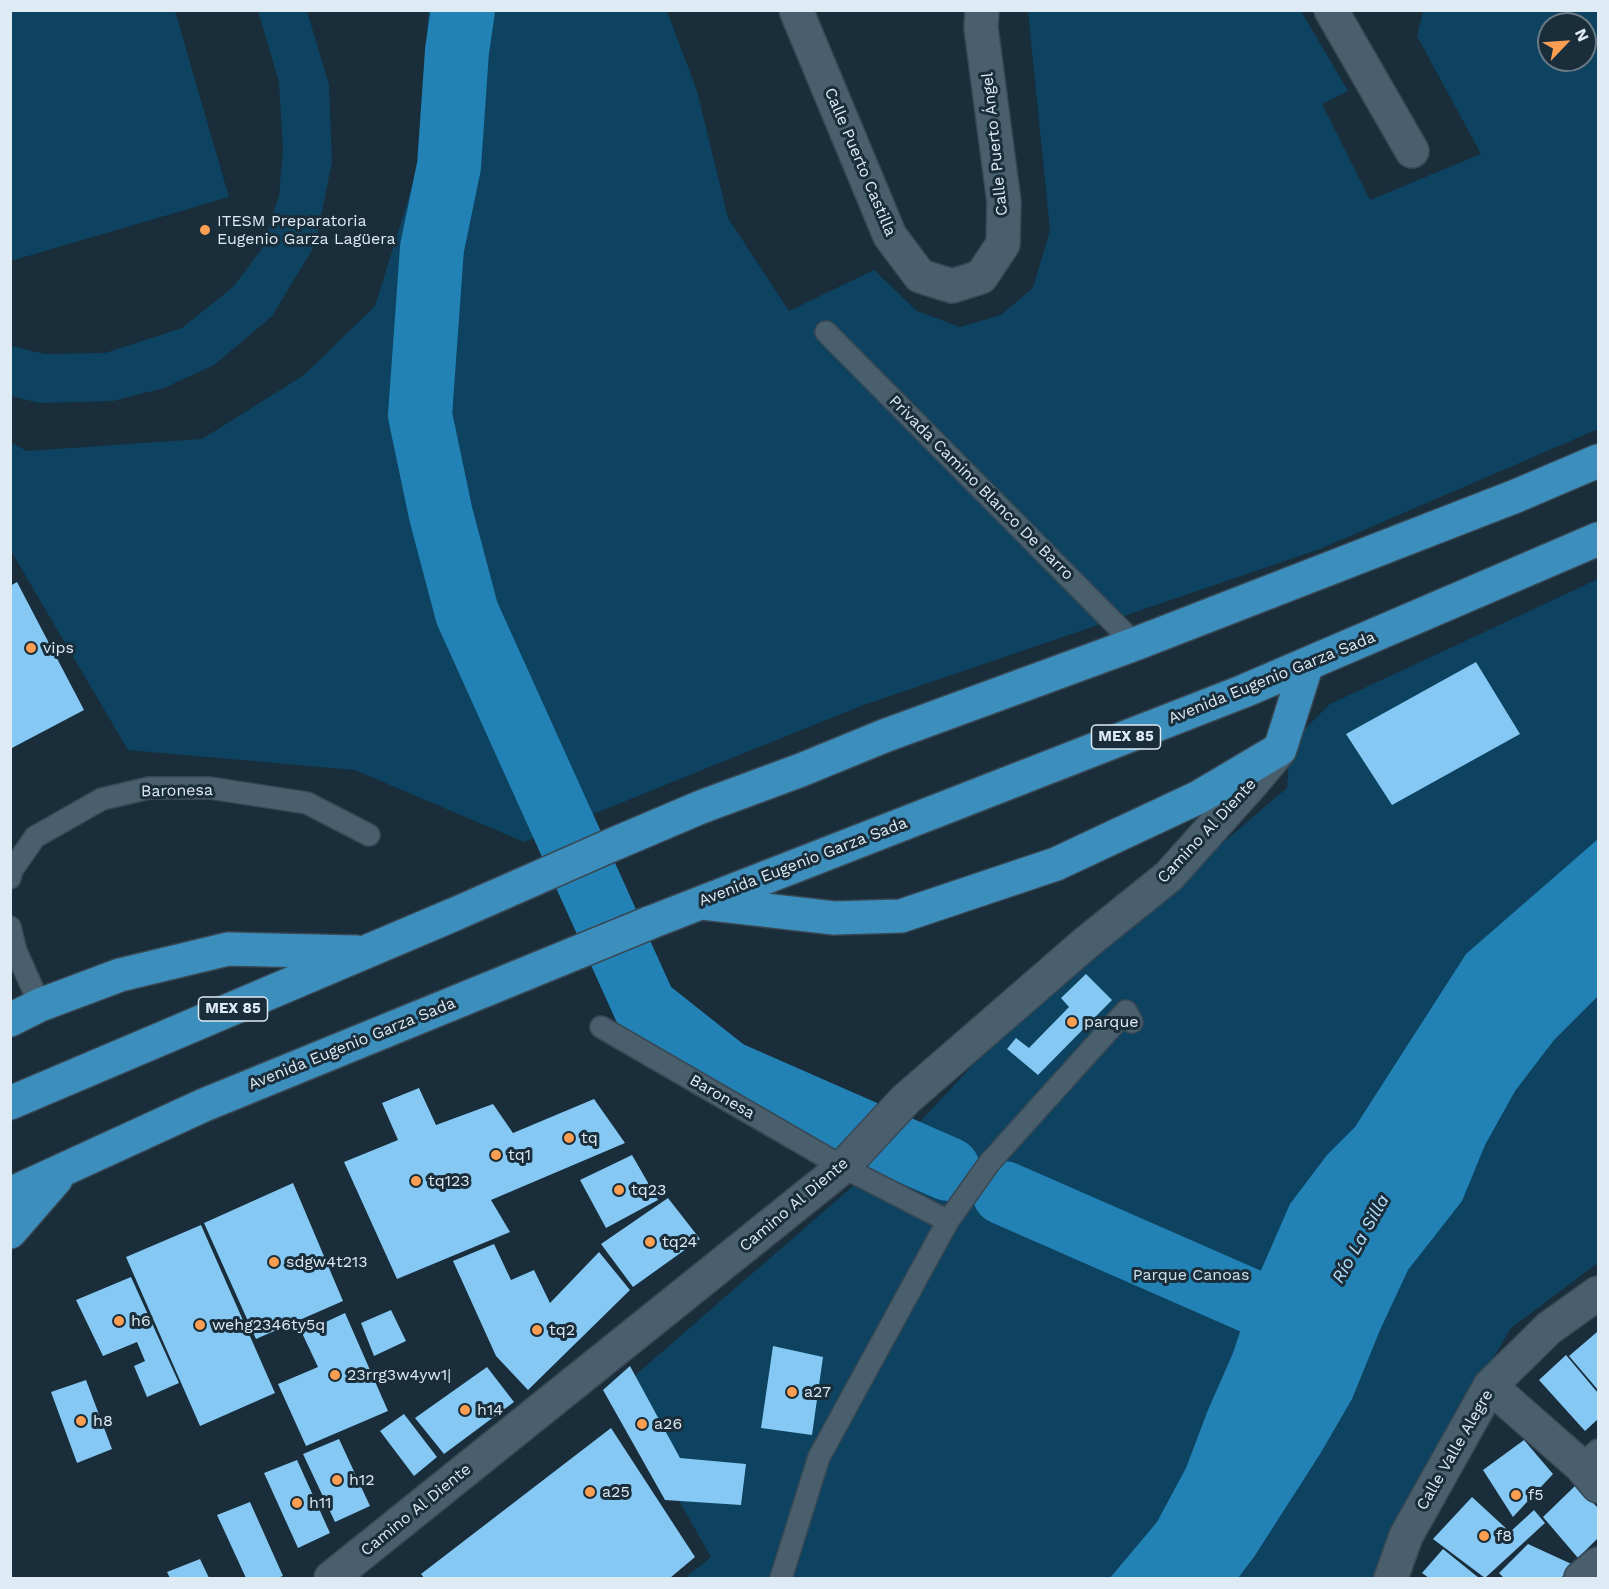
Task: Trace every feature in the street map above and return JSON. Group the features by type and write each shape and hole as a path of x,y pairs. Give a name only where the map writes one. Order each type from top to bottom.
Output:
{"highway":[{"name":"MEX 85","path":"10,1104 369,952 701,807 884,736 1135,644 1516,496 1599,461"},
{"name":"Avenida Eugenio Garza Sada","path":"10,1194 204,1105 698,903 1306,666 1599,539"},
{"path":"698,903 834,918 901,916 1056,864 1199,797 1280,749 1306,666"},
{"path":"10,1020 40,1005 120,975 228,949 369,952"},
{"path":"10,1168 204,1105"},
{"path":"10,1232 63,1171"}],"street":[{"name":"Calle Puerto Castilla","path":"796,10 890,236 920,276 952,286"},
{"name":"Calle Puerto Ángel","path":"952,286 981,277 1003,244 1004,202 981,28 982,10"},
{"path":"1331,10 1412,151"},
{"name":"Camino Al Diente","path":"331,1578 844,1166 906,1099 1087,942 1169,876 1280,749"},
{"name":"Calle Valle Alegre","path":"1391,1578 1406,1536 1490,1386 1549,1328 1599,1293"},
{"path":"1490,1386 1593,1467"},
{"path":"1581,1578 1599,1564"}],"lane":[{"name":"Privada Camino Blanco De Barro","path":"826,332 1135,644"},
{"name":"Baronesa","path":"11,872 35,837 102,799 149,788 210,788 308,803 369,835"},
{"path":"10,927 16,951 40,1005"},
{"path":"781,1578 819,1457 948,1221 990,1162 1126,1011 1132,1022"},
{"name":"Baronesa","path":"601,1027 844,1166 948,1221"}],"green space":[{"path":"11,10 175,11 229,197 11,261"},
{"path":"258,11 307,11 329,85 332,162 315,245 272,316 214,365 164,388 113,401 39,403 11,396 11,346 45,354 105,353 182,328 233,287 261,250 279,196 283,150 279,82"},
{"path":"428,11 667,11 697,91 728,218 789,311 874,270 917,311 960,327 1001,315 1033,288 1050,230 1028,11 1301,11 1348,91 1322,104 1370,200 1481,154 1417,36 1423,11 1598,11 1598,429 1320,549 861,706 524,842 355,770 128,750 11,551 10,442 27,451 202,439 304,375 375,306 422,155"},
{"name":"Parque Canoas","path":"1598,579 1598,1263 1511,1328 1419,1483 1374,1578 685,1578 711,1557 617,1391 891,1153 1012,1023 1287,788 1289,759 1302,732 1330,704"}],"water":[{"name":"Río La Silla","path":"1598,839 1598,996 1554,1040 1515,1091 1485,1145 1462,1201 1408,1270 1352,1399 1254,1557 1238,1578 1110,1578 1157,1522 1186,1468 1233,1353 1259,1275 1290,1204 1327,1155 1355,1127 1466,954"}],"building":[{"name":"vips","path":"17,582 84,710 10,749 10,586"},
{"path":"1476,662 1520,734 1392,805 1346,734"},
{"name":"parque","path":"1086,974 1112,1000 1038,1075 1007,1049 1016,1038 1029,1048 1069,1007 1061,998"},
{"name":"tq123","path":"419,1088 436,1125 493,1104 513,1133 594,1099 625,1143 491,1200 510,1232 397,1279 344,1162 398,1140 382,1103"},
{"name":"tq23","path":"632,1155 658,1200 606,1228 580,1180"},
{"name":"sdgw4t213","path":"293,1183 343,1301 256,1339 204,1223"},
{"name":"tq24","path":"668,1198 700,1239 633,1287 601,1244"},
{"name":"wehg2346ty5q","path":"201,1225 275,1393 200,1426 126,1257"},
{"name":"tq2","path":"494,1244 511,1280 534,1270 550,1303 599,1252 630,1290 528,1390 496,1356 453,1261"},
{"name":"h6","path":"131,1277 179,1383 147,1397 134,1366 145,1361 137,1342 103,1356 76,1300"},
{"path":"391,1310 406,1341 374,1356 361,1323"},
{"name":"23rrg3w4yw1|","path":"345,1313 388,1411 306,1446 278,1384 318,1367 302,1333"},
{"path":"1597,1332 1598,1334 1598,1390 1569,1356"},
{"name":"a27","path":"773,1346 823,1357 812,1435 761,1428"},
{"path":"1566,1355 1598,1393 1598,1419 1585,1431 1539,1380"},
{"name":"a26","path":"630,1366 680,1458 746,1464 741,1505 665,1500 603,1390"},
{"name":"h14","path":"487,1367 514,1402 444,1454 415,1418"},
{"name":"h8","path":"86,1380 112,1449 77,1463 51,1392"},
{"path":"404,1414 437,1457 414,1476 380,1431"},
{"name":"a25","path":"611,1428 695,1557 670,1578 424,1578 421,1574"},
{"name":"h12","path":"339,1439 370,1506 335,1522 303,1454"},
{"name":"f5","path":"1524,1440 1553,1474 1513,1517 1483,1470"},
{"name":"h11","path":"297,1460 330,1533 298,1548 264,1473"},
{"path":"1576,1485 1598,1508 1598,1538 1578,1558 1543,1517"},
{"name":"f8","path":"1472,1497 1510,1532 1534,1510 1545,1523 1485,1578 1433,1539"},
{"path":"250,1502 283,1576 246,1578 217,1515"},
{"path":"1528,1544 1578,1567 1560,1578 1504,1578 1499,1573"},
{"path":"1443,1549 1479,1578 1429,1578 1422,1573"},
{"path":"200,1559 209,1578 170,1578 167,1572"}],"waterway":[{"path":"463,10 457,51 449,166 432,248 420,415 441,515 467,613 645,1007 727,1072 948,1169"},
{"path":"1004,1193 1312,1328"}],"place":[{"name":"ITESM Preparatoria Eugenio Garza Lagüera","path":"205,230"},
{"name":"vips","path":"31,648"},
{"name":"parque","path":"1072,1022"},
{"name":"tq","path":"569,1138"},
{"name":"tq1","path":"496,1155"},
{"name":"tq123","path":"416,1181"},
{"name":"tq23","path":"619,1190"},
{"name":"tq24","path":"650,1242"},
{"name":"sdgw4t213","path":"274,1262"},
{"name":"h6","path":"119,1321"},
{"name":"wehg2346ty5q","path":"200,1325"},
{"name":"tq2","path":"537,1330"},
{"name":"23rrg3w4yw1|","path":"335,1375"},
{"name":"a27","path":"792,1392"},
{"name":"h14","path":"465,1410"},
{"name":"h8","path":"81,1421"},
{"name":"a26","path":"642,1424"},
{"name":"h12","path":"337,1480"},
{"name":"a25","path":"590,1492"},
{"name":"f5","path":"1516,1495"},
{"name":"h11","path":"297,1503"},
{"name":"f8","path":"1484,1536"}]}
